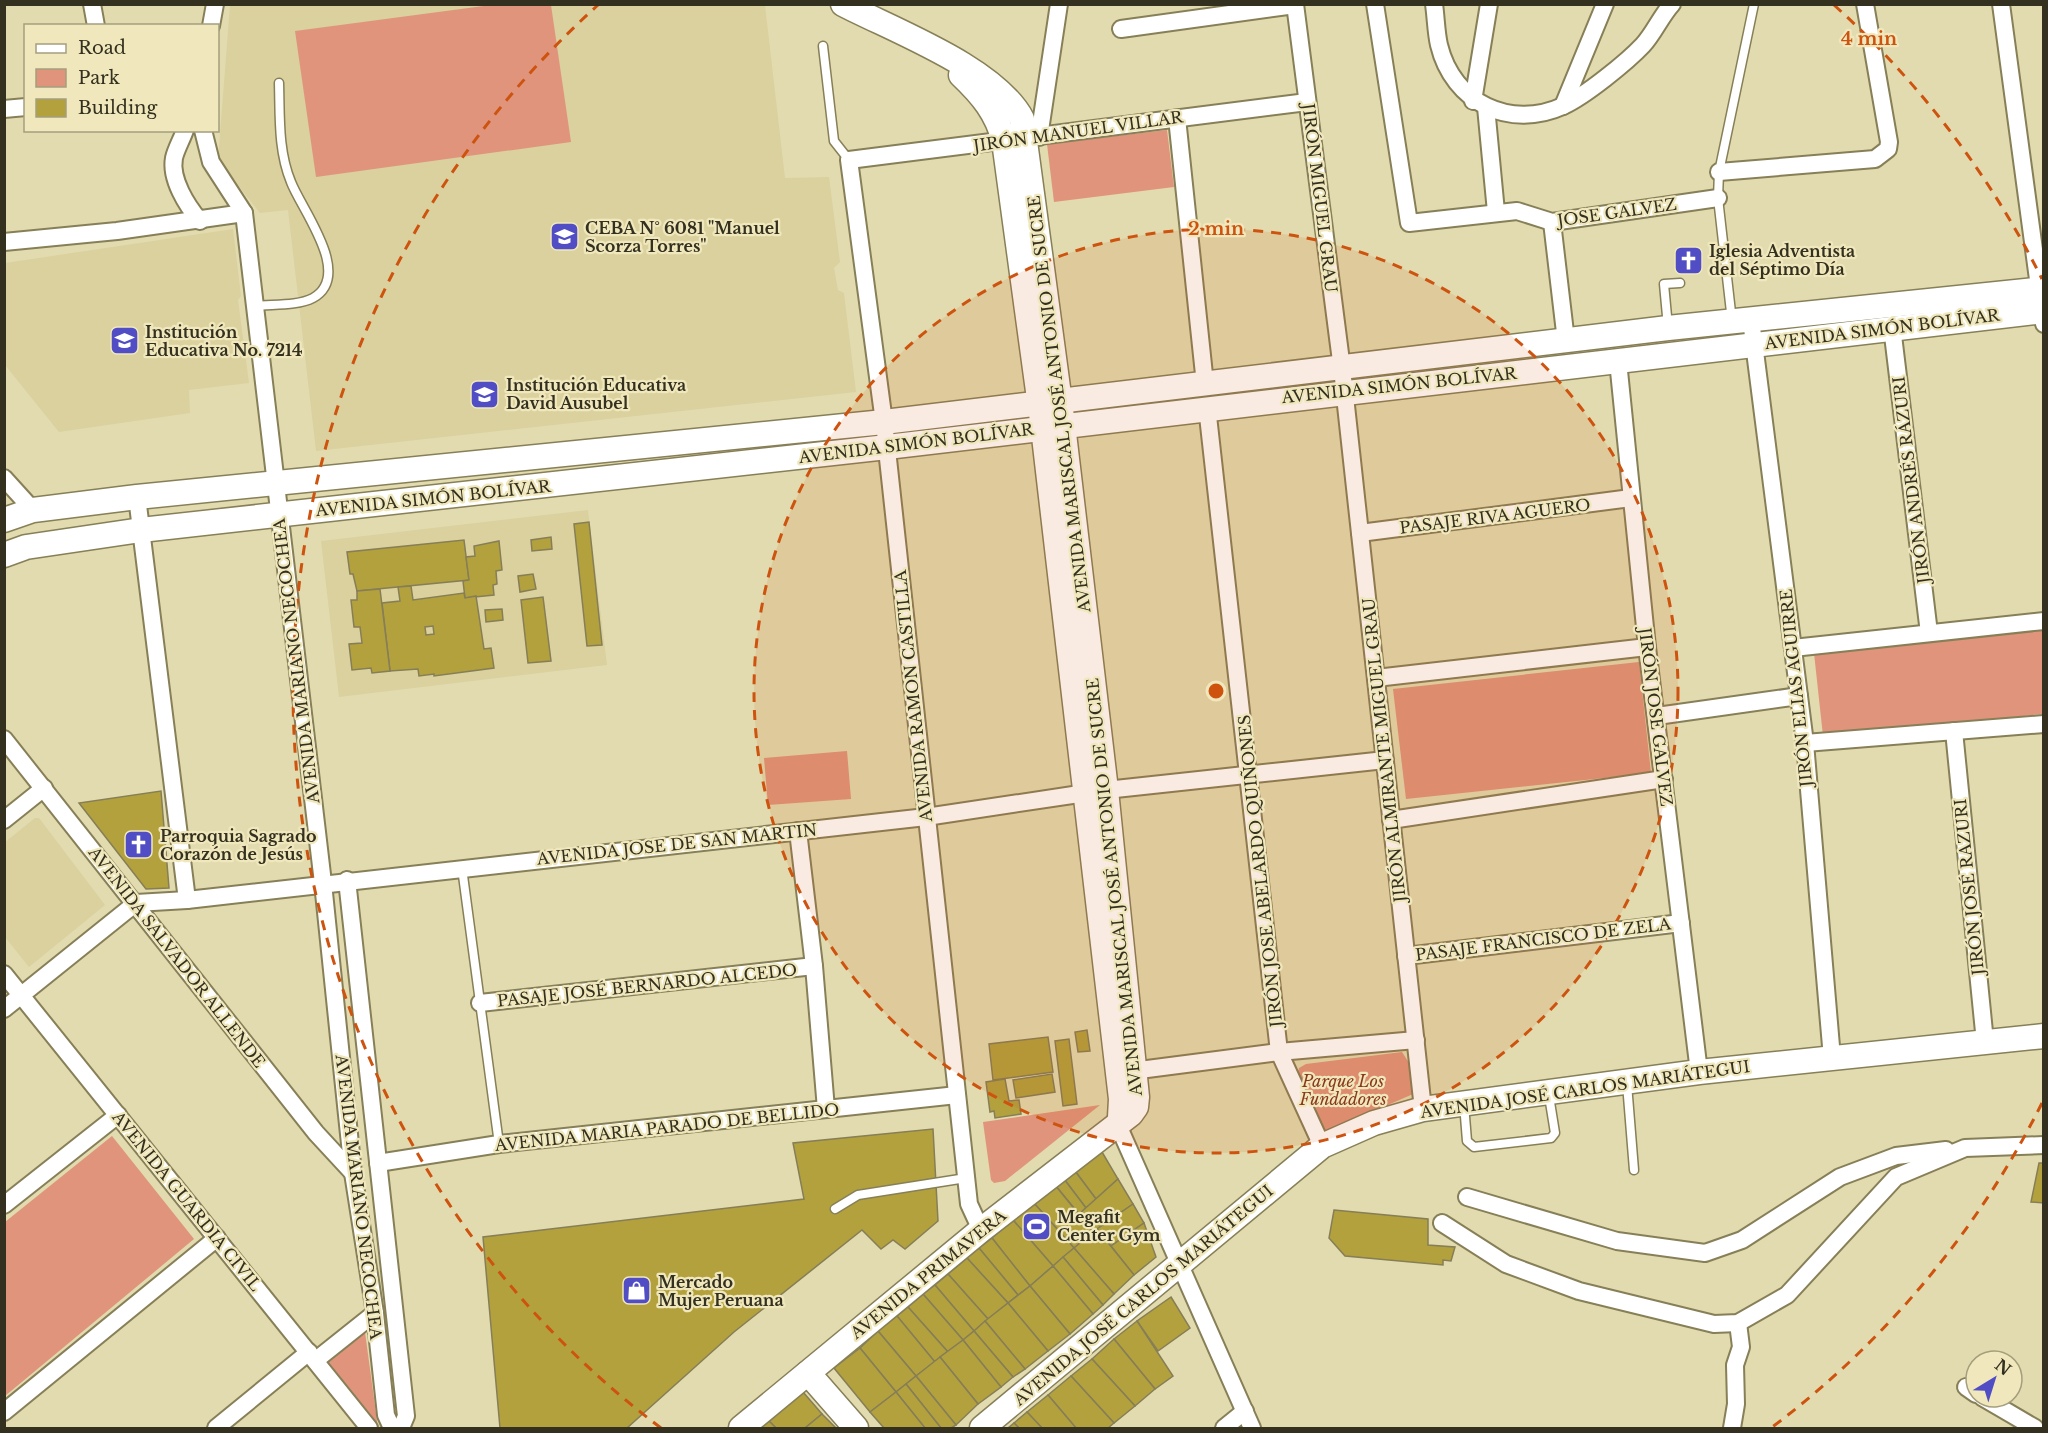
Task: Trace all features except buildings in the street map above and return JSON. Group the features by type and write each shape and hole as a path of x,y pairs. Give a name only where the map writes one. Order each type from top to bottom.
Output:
{"street":[{"path":"92,4 96,24"},
{"path":"211,24 215,4"},
{"name":"AVENIDA MARISCAL JOSÉ ANTONIO DE SUCRE","path":"843,4 931,49 962,76 990,107 1000,125 1023,138 1126,1072 1118,1125"},
{"path":"1047,4 1055,28"},
{"path":"1023,138 1055,28 1059,4"},
{"name":"JOSE GALVEZ","path":"1375,4 1409,223 1517,211 1552,222 1718,198"},
{"path":"1434,4 1443,54 1460,85 1480,104 1530,116 1563,106 1586,91 1643,45 1672,4"},
{"path":"1489,4 1480,104 1496,212"},
{"path":"1563,106 1605,4"},
{"path":"1719,172 1875,159 1883,155 1889,142 1865,4"},
{"path":"2001,4 2042,305"},
{"path":"1121,29 1295,5"},
{"name":"JIRÓN MIGUEL GRAU","path":"1295,5 1343,380"},
{"name":"JIRÓN MANUEL VILLAR","path":"849,160 1307,102"},
{"path":"4,109 24,107"},
{"name":"JIRÓN JOSE ABELARDO QUIÑONES","path":"1177,118 1279,1052 1322,1146"},
{"path":"184,132 174,160 179,185 191,211 200,221"},
{"path":"4,242 200,221 244,213 211,162 204,132"},
{"name":"AVENIDA RAMON CASTILLA","path":"849,160 887,447 969,1204 981,1230"},
{"name":"AVENIDA MARIANO NECOCHEA","path":"244,213 323,883 352,1173 375,1313 386,1415 392,1428"},
{"path":"1552,222 1566,341"},
{"name":"AVENIDA SIMÓN BOLÍVAR","path":"1343,380 1566,341 1668,328 1740,334 1892,327 2042,305"},
{"name":"AVENIDA SIMÓN BOLÍVAR","path":"4,555 26,548 141,530 887,447 1052,415 1206,396 1343,380 1618,361 1740,334 2042,305"},
{"name":"JIRÓN ANDRÉS RÁZURI","path":"1892,327 1929,633"},
{"name":"JIRÓN ELIAS AGUIRRE","path":"1740,334 1793,648 1805,743 1832,1058"},
{"name":"JIRÓN JOSE GALVEZ","path":"1618,361 1647,647 1699,1072"},
{"name":"JIRÓN ALMIRANTE MIGUEL GRAU","path":"1343,380 1423,1109"},
{"name":"AVENIDA SIMÓN BOLÍVAR","path":"4,520 33,510 137,497 508,459 884,422 1052,415"},
{"path":"508,459 512,489"},
{"path":"4,478 33,510"},
{"path":"137,497 187,900"},
{"name":"PASAJE RIVA AGUERO","path":"1360,533 1631,498"},
{"path":"1793,648 2043,621"},
{"path":"1376,678 1647,647"},
{"path":"1657,716 1799,696"},
{"path":"1805,743 2043,724"},
{"name":"JIRÓN JOSÉ RAZURI","path":"1954,731 1985,1042"},
{"name":"AVENIDA SALVADOR ALLENDE","path":"4,740 136,903 316,1133 352,1173"},
{"name":"AVENIDA JOSE DE SAN MARTIN","path":"136,903 187,900 347,880 926,817 1095,791 1384,760"},
{"path":"1391,819 1664,779"},
{"path":"4,820 44,788"},
{"path":"798,831 814,966 826,1109"},
{"name":"AVENIDA MARIANO NECOCHEA","path":"347,880 406,1416 401,1428"},
{"path":"4,1009 136,903"},
{"name":"PASAJE FRANCISCO DE ZELA","path":"1406,956 1681,923"},
{"name":"PASAJE JOSÉ BERNARDO ALCEDO","path":"480,1003 814,966"},
{"name":"AVENIDA GUARDIA CIVIL","path":"4,974 369,1428"},
{"name":"AVENIDA JOSÉ CARLOS MARIÁTEGUI","path":"982,1428 1322,1146 1374,1123 1423,1109 1699,1072 2043,1036"},
{"path":"1126,1072 1279,1052 1416,1040"},
{"name":"AVENIDA MARIA PARADO DE BELLIDO","path":"378,1163 499,1144 957,1095"},
{"path":"4,1205 118,1114"},
{"path":"1118,1125 1252,1428"},
{"name":"AVENIDA PRIMAVERA","path":"741,1428 981,1230 1118,1125"},
{"path":"1467,1197 1617,1241 1705,1253 1742,1240 1840,1177 1896,1156 1965,1148 2043,1145"},
{"path":"1442,1223 1506,1264 1580,1291 1714,1324 1737,1323 1787,1295 1896,1177 1965,1148"},
{"path":"4,1412 217,1238"},
{"path":"216,1428 375,1313"},
{"path":"1732,1428 1736,1404 1735,1365 1741,1347 1737,1323"},
{"path":"808,1373 856,1428"},
{"path":"2003,1409 2035,1428"},
{"path":"1224,1428 1245,1411"}],"lane":[{"name":"JIRÓN ELIAS AGUIRRE","path":"1740,334 1718,198 1719,172 1754,4"},
{"path":"823,46 834,141 849,160"},
{"path":"254,306 314,298 322,289 326,279 328,262 323,243 291,183 285,166 279,83"},
{"path":"1668,328 1664,284 1680,283"},
{"path":"462,868 499,1144"},
{"path":"1626,1082 1634,1170"},
{"path":"1464,1104 1467,1141 1474,1147 1551,1138 1555,1133 1549,1092"},
{"path":"835,1209 858,1195 966,1178"}],"shaded area":[{"name":"CEBA N° 6081 \"Manuel Scorza Torres\"","path":"230,5 765,5 785,178 829,177 840,262 834,268 838,290 844,293 856,392 316,451 288,210 260,213 218,160"},
{"name":"Institución Educativa No. 7214","path":"233,229 241,296 238,300 249,383 189,390 190,413 59,432 5,365 5,263"},
{"path":"588,510 607,665 339,697 321,541"},
{"path":"35,818 39,818 105,905 29,967 5,937 4,843"}],"green space":[{"path":"491,5 551,5 571,142 316,177 295,31"},
{"path":"1167,130 1174,187 1054,202 1047,144"},
{"path":"2043,630 2043,714 1823,736 1814,653"},
{"path":"1639,662 1651,773 1406,799 1393,689"},
{"path":"847,751 851,799 768,805 764,758"},
{"name":"Parque Los Fundadores","path":"1402,1052 1409,1063 1413,1094 1326,1132 1297,1076 1299,1068 1306,1064"},
{"path":"1100,1105 1005,1181 994,1183 991,1180 983,1122"},
{"path":"112,1136 194,1239 5,1396 5,1222"},
{"path":"365,1332 378,1428 324,1365"}],"place":[{"name":"CEBA N° 6081 \"Manuel Scorza Torres\"","path":"564,237"},
{"name":"Iglesia Adventista del Séptimo Día","path":"1688,260"},
{"name":"Institución Educativa No. 7214","path":"124,341"},
{"name":"Institución Educativa David Ausubel","path":"485,394"},
{"name":"Parroquia Sagrado Corazón de Jesús","path":"139,845"},
{"name":"Megafit Center Gym","path":"1036,1226"},
{"name":"Mercado Mujer Peruana","path":"637,1291"}]}
